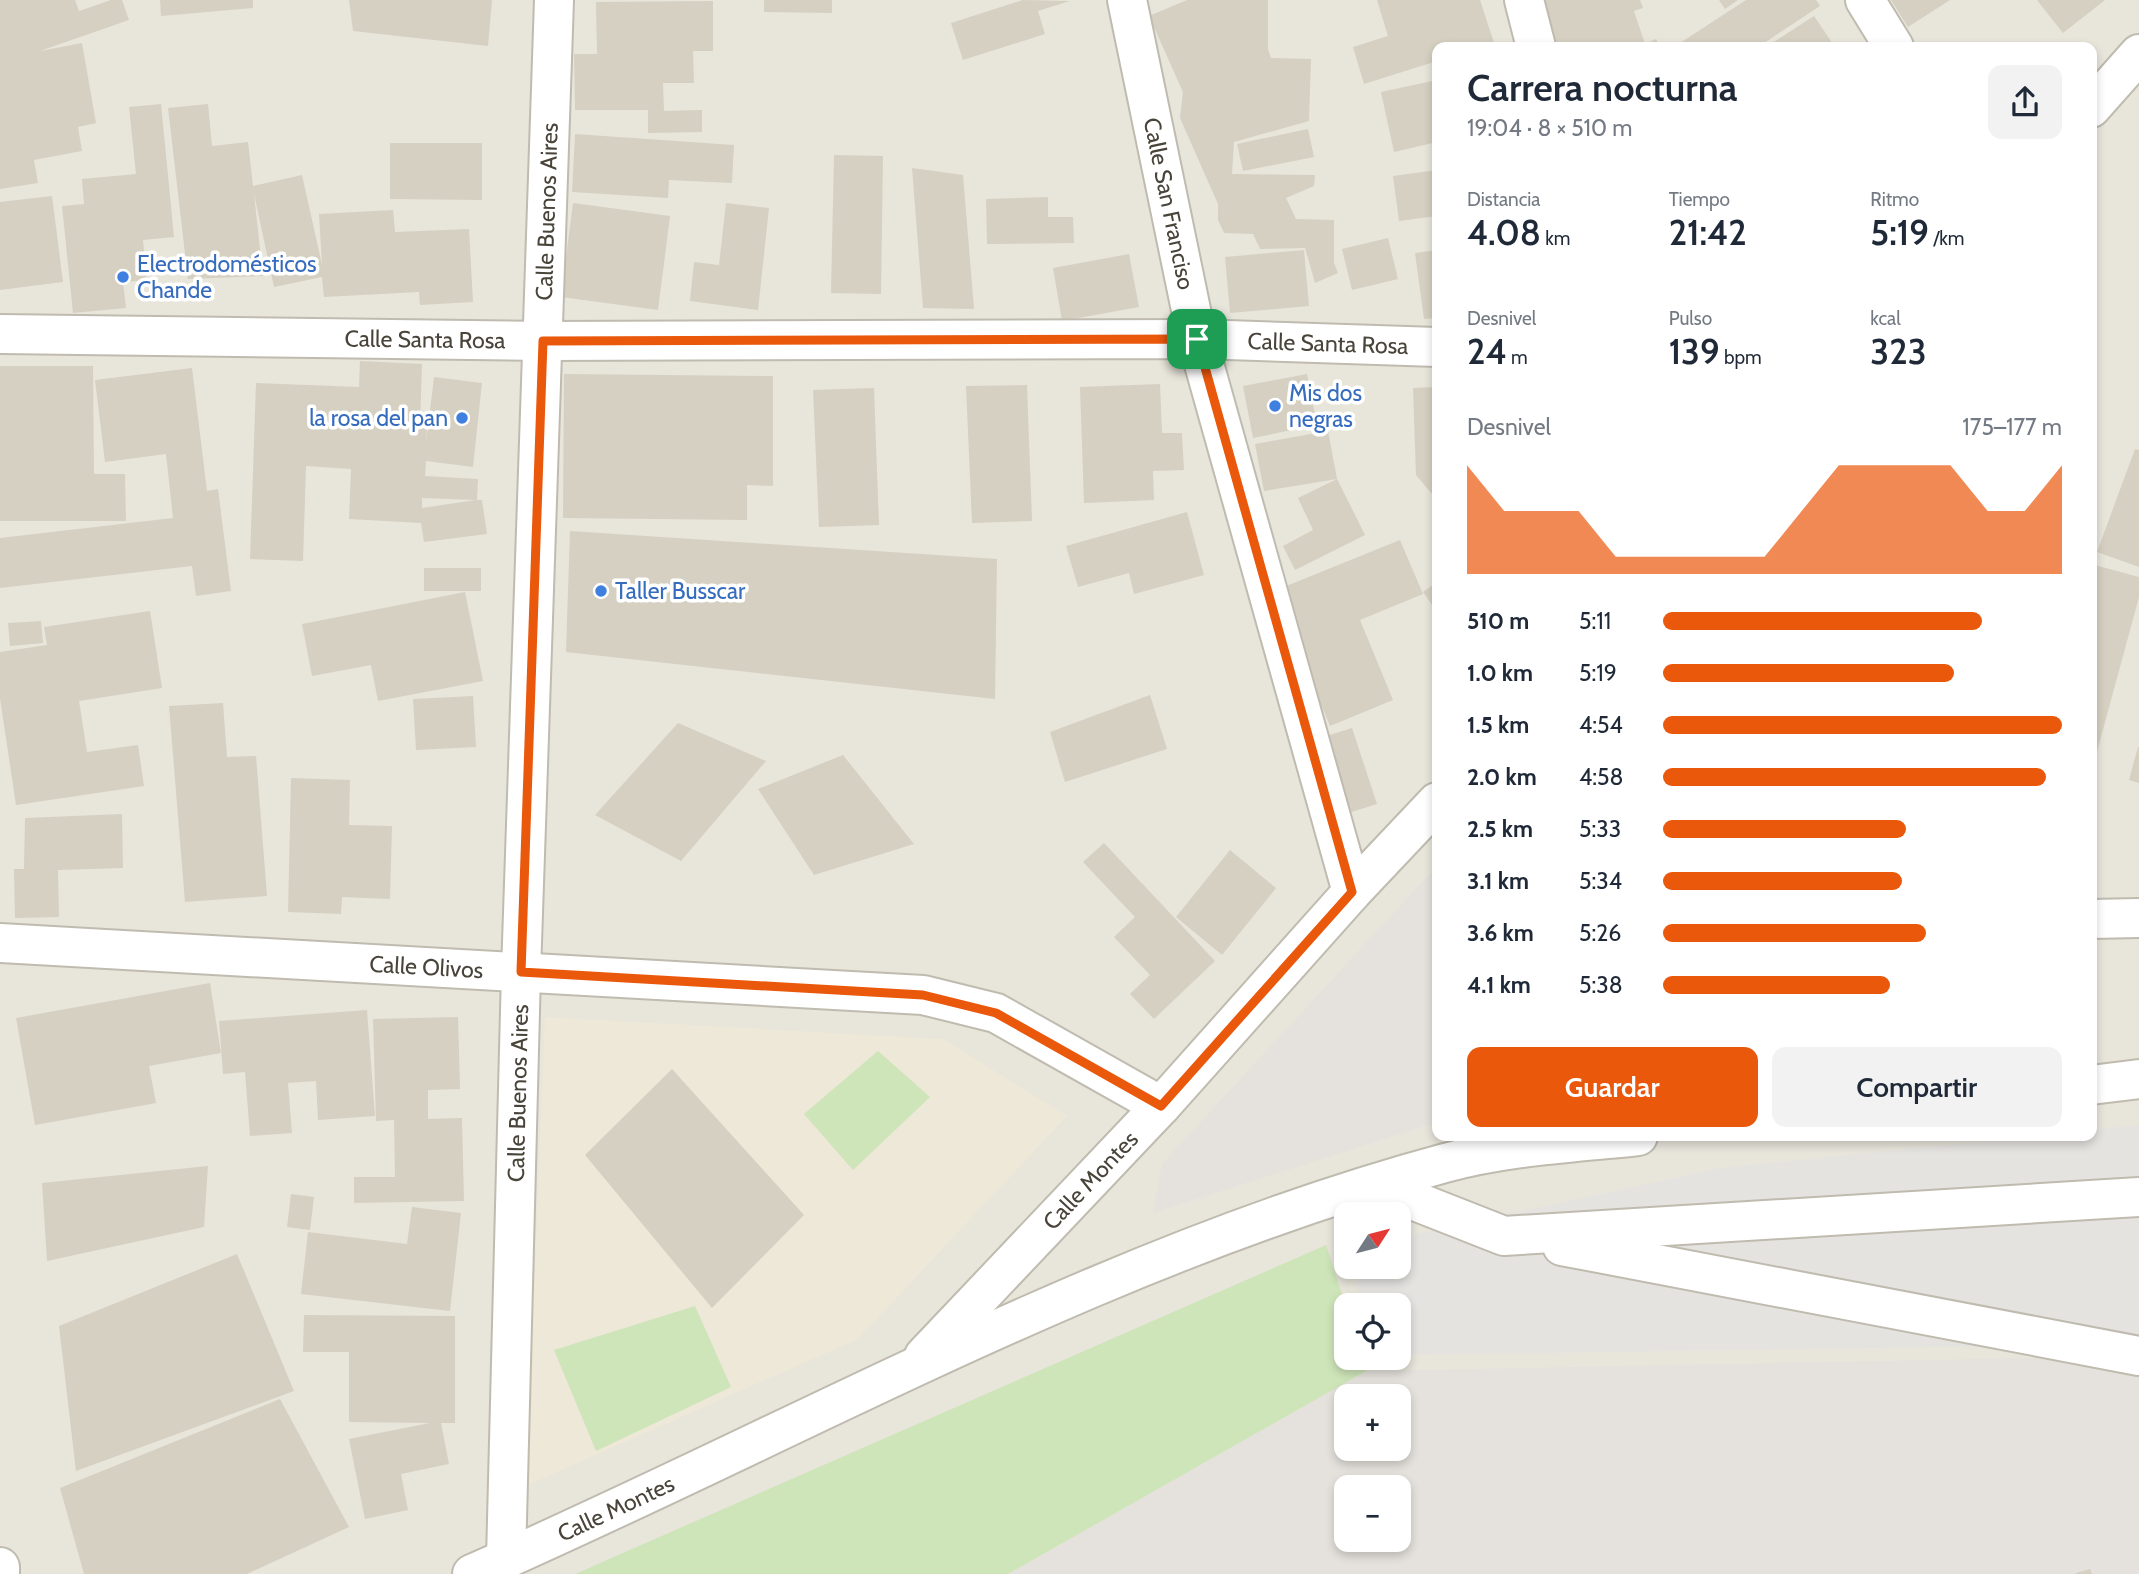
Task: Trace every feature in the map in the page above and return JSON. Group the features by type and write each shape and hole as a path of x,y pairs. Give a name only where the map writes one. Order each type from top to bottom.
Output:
{"street":[{"name":"Calle Buenos Aires","path":"489,1567 521,972 554,0"},
{"name":"Calle San Franciso","path":"1127,0 1197,339 1352,892"},
{"path":"1524,0 1535,42"},
{"path":"1865,0 1891,42"},
{"path":"2097,101 2139,54"},
{"name":"Calle Santa Rosa","path":"0,334 543,341 1197,339 1432,347"},
{"name":"Calle Montes","path":"911,1371 1161,1106 1352,892 1432,807"},
{"path":"2097,919 2139,918"},
{"name":"Calle Olivos","path":"0,943 923,995 996,1013 1161,1106"},
{"path":"2097,1083 2139,1079"},
{"name":"Calle Montes","path":"489,1567 1029,1316 1241,1228 1446,1162 1493,1152 1593,1141"},
{"path":"1374,1185 1504,1236 2139,1356"},
{"path":"1504,1236 2139,1197"},
{"path":"0,1567 0,1574"}],"shaded area":[{"path":"0,0 2139,0 2139,1574 0,1574"},
{"path":"1432,871 1432,1124 1153,1213 1162,1164"},
{"path":"545,1017 943,1039 1067,1116 858,1339 526,1486"},
{"path":"2139,1125 2139,1344 1411,1355 1411,1293 1360,1293 1355,1279 1411,1279 1411,1235 1721,1168 1988,1141 2097,1141 2097,1129"},
{"path":"2139,1356 2139,1574 1008,1574 1334,1389 1334,1461 1411,1461 1411,1384 1343,1384 1366,1371"}],"green space":[{"path":"878,1051 930,1097 853,1170 804,1114"},
{"path":"1326,1245 1334,1270 1334,1279 1337,1279 1341,1293 1334,1293 1334,1370 1366,1371 1343,1384 1334,1384 1334,1389 1008,1574 575,1574"},
{"path":"695,1306 731,1387 596,1451 554,1350"}],"building":[{"path":"0,0 75,0 79,11 111,0 122,0 129,20 40,51 82,43 96,123 78,127 82,151 34,160 38,183 0,189"},
{"path":"160,0 253,0 253,8 161,16"},
{"path":"349,0 492,0 488,46 353,31"},
{"path":"764,0 832,0 832,13 764,12"},
{"path":"1023,0 1070,1 1038,11 1045,34 963,60 951,23"},
{"path":"1187,0 1268,0 1268,49 1271,58 1311,59 1309,121 1234,142 1232,174 1315,175 1314,186 1286,198 1296,219 1334,220 1334,263 1338,273 1315,283 1305,248 1260,249 1253,234 1224,233 1218,220 1218,204 1180,118 1183,92 1149,16"},
{"path":"1377,0 1480,0 1494,42 1432,42 1432,63 1364,84 1353,47 1388,36"},
{"path":"1530,0 1640,0 1643,8 1634,11 1644,42 1544,42"},
{"path":"1719,0 1738,0 1725,9"},
{"path":"1746,0 1816,0 1820,6 1766,42 1682,42"},
{"path":"1891,0 1950,0 1908,27"},
{"path":"2037,0 2105,0 2063,33"},
{"path":"713,1 713,51 693,51 694,83 663,83 664,111 702,110 702,132 648,133 648,110 575,110 574,54 597,54 596,2"},
{"path":"1814,16 1832,42 1774,42"},
{"path":"1432,81 1432,143 1394,152 1381,92"},
{"path":"161,104 174,237 143,240 147,280 123,282 126,308 73,313 62,206 84,204 82,179 136,174 129,107"},
{"path":"208,104 212,146 248,142 253,186 302,175 322,265 319,214 393,210 395,232 469,229 473,302 420,305 419,292 324,297 322,277 274,287 254,194 263,276 188,279 168,108"},
{"path":"1308,129 1314,157 1243,171 1237,144"},
{"path":"575,134 734,145 732,183 669,180 668,198 572,192"},
{"path":"390,143 482,143 482,200 390,199"},
{"path":"834,155 883,156 881,294 831,293"},
{"path":"912,168 963,175 974,309 923,308"},
{"path":"1432,171 1432,217 1399,221 1393,176"},
{"path":"52,196 63,282 0,290 0,202"},
{"path":"1048,197 1048,217 1073,217 1074,243 987,244 986,199"},
{"path":"573,203 670,216 658,310 561,297"},
{"path":"726,203 769,208 758,310 690,301 694,262 719,265"},
{"path":"1388,238 1398,279 1352,290 1342,249"},
{"path":"1304,250 1309,306 1230,313 1225,257"},
{"path":"1432,251 1432,318 1424,319 1415,253"},
{"path":"1129,254 1139,307 1062,321 1053,268"},
{"path":"360,361 422,364 420,428 427,428 426,443 434,377 482,383 473,467 426,461 425,476 478,479 477,500 482,500 487,534 424,542 421,523 349,519 351,469 306,466 303,561 250,559 256,383 359,387","holes":["422,498 476,500 422,508"]},
{"path":"0,366 93,366 94,474 125,474 126,521 0,521"},
{"path":"192,368 207,491 218,489 231,591 196,596 192,566 0,588 0,538 173,518 166,454 105,462 95,380"},
{"path":"564,374 773,376 773,486 747,485 747,520 563,518"},
{"path":"1307,374 1317,425 1253,438 1243,386"},
{"path":"1160,384 1162,433 1182,433 1184,470 1153,471 1154,500 1084,503 1080,387"},
{"path":"1027,385 1032,521 972,523 966,386"},
{"path":"1432,387 1432,494 1416,475 1413,388"},
{"path":"874,388 879,525 819,527 813,390"},
{"path":"1328,431 1337,479 1264,491 1255,444"},
{"path":"2135,449 2139,450 2139,567 2097,552"},
{"path":"1337,479 1365,535 1295,570 1283,546 1313,530 1298,498"},
{"path":"1187,512 1204,575 1134,594 1129,573 1078,587 1066,546"},
{"path":"570,531 997,559 995,699 566,652"},
{"path":"1400,540 1423,594 1360,620 1393,700 1330,726 1274,591"},
{"path":"2097,566 2139,577 2139,597 2097,752"},
{"path":"424,568 481,568 481,591 424,591"},
{"path":"1432,586 1432,605 1423,592"},
{"path":"465,592 483,681 378,701 371,665 312,676 302,624"},
{"path":"150,611 162,688 79,701 87,752 138,745 144,786 16,805 0,698 0,652 47,645 44,627"},
{"path":"41,621 43,643 10,646 8,623"},
{"path":"1150,695 1167,749 1065,782 1050,732"},
{"path":"473,696 476,747 416,750 413,699"},
{"path":"223,703 227,757 256,756 267,896 185,902 169,706"},
{"path":"678,723 766,761 681,861 595,815"},
{"path":"1352,728 1377,804 1345,814 1320,738"},
{"path":"2139,747 2139,783 2129,780"},
{"path":"843,755 914,844 814,875 758,789"},
{"path":"291,778 350,780 349,825 392,826 390,899 342,897 341,914 288,912"},
{"path":"122,814 123,868 58,870 59,917 15,918 14,869 24,869 25,818"},
{"path":"1104,843 1215,961 1154,1019 1130,994 1150,975 1114,937 1135,917 1083,862"},
{"path":"1230,850 1276,888 1222,955 1176,917"},
{"path":"210,983 221,1053 149,1066 156,1103 35,1125 16,1018"},
{"path":"367,1010 375,1116 318,1120 316,1081 288,1083 292,1133 250,1136 245,1072 223,1074 219,1021"},
{"path":"458,1017 460,1089 428,1090 428,1119 462,1118 464,1201 354,1203 354,1177 395,1177 394,1120 376,1121 373,1019"},
{"path":"672,1069 804,1215 712,1308 585,1155"},
{"path":"208,1166 204,1227 47,1261 42,1183"},
{"path":"291,1194 314,1197 310,1230 287,1227"},
{"path":"412,1207 461,1213 450,1311 301,1294 308,1232 407,1244"},
{"path":"237,1254 294,1391 76,1471 59,1326"},
{"path":"304,1315 455,1316 455,1423 441,1423 449,1464 401,1474 408,1510 365,1519 349,1439 430,1423 349,1422 349,1352 303,1352"},
{"path":"280,1399 349,1527 247,1574 84,1574 60,1488"},
{"path":"2090,1569 2092,1574 2076,1574 2076,1573"}],"place":[{"name":"Electrodomésticos Chande","path":"123,277"},
{"name":"Mis dos negras","path":"1275,406"},
{"name":"la rosa del pan","path":"462,418"},
{"name":"Taller Busscar","path":"601,591"}],"route":[{"path":"1197,339 1352,892 1161,1106 996,1013 923,995 521,972 543,341 1197,339"}]}
